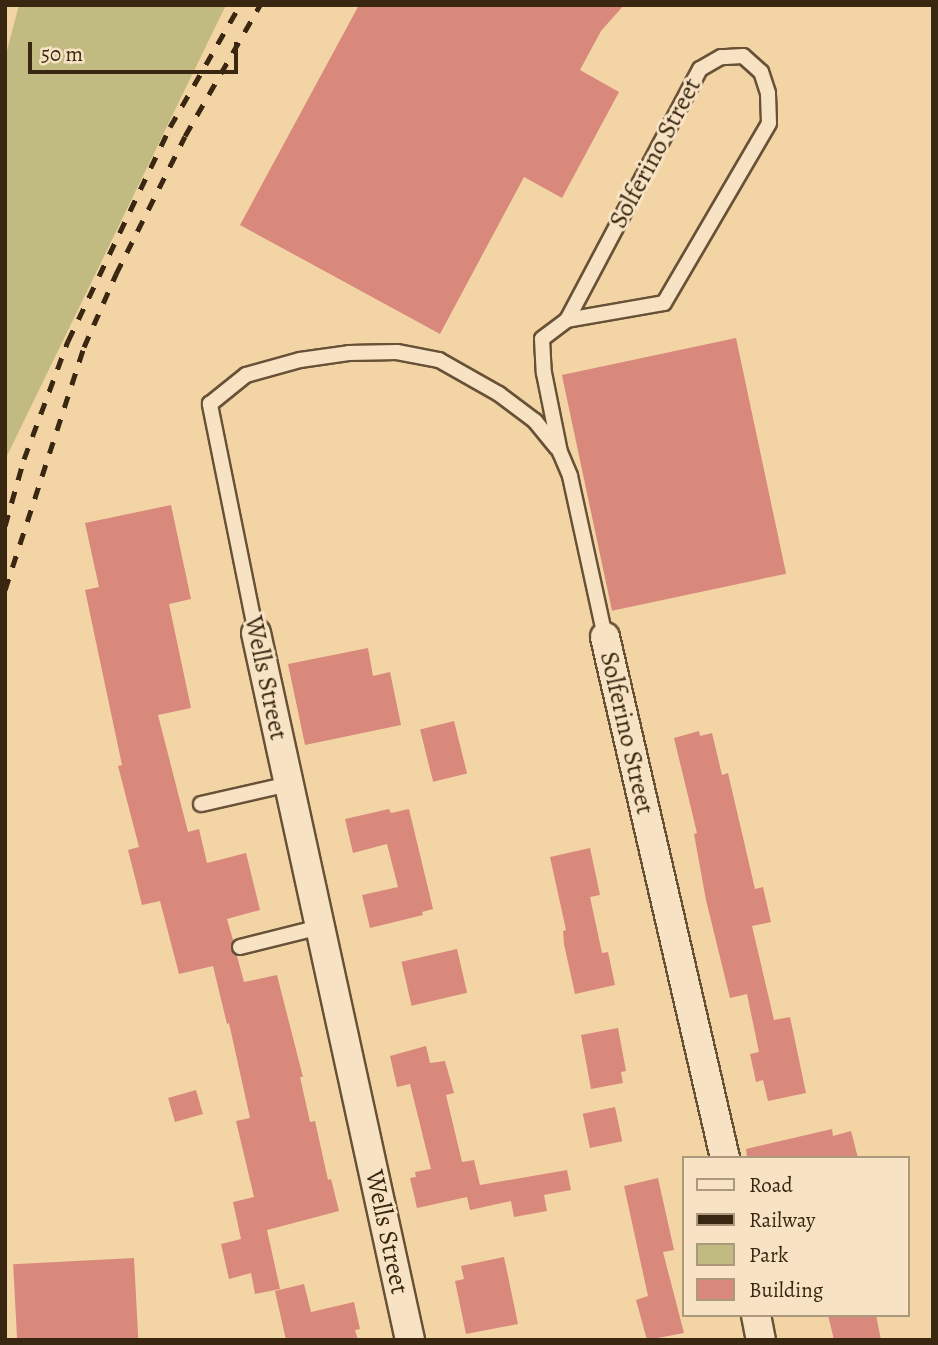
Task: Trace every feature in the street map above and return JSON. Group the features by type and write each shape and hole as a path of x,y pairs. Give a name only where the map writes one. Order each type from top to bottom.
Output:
{"street":[{"name":"Wells Street","path":"256,633 410,1340"},
{"name":"Solferino Street","path":"604,637 724,1156"},
{"path":"756,1317 761,1340"}],"lane":[{"name":"Solferino Street","path":"566,320 664,303 769,123 768,93 761,72 743,55 721,57 700,69 566,320 542,339 544,373 560,452 570,476 604,637"},
{"name":"Wells Street","path":"256,633 210,404 246,375 300,360 349,353 397,352 439,360 466,372 517,407 535,421 560,452"},
{"path":"201,804 289,784"},
{"path":"240,947 320,927"}],"green space":[{"path":"19,5 226,5 5,460 5,58"}],"building":[{"path":"359,5 624,5 601,31 580,70 619,92 562,198 524,177 440,334 240,225"},
{"path":"736,338 786,574 612,611 562,375"},
{"path":"171,505 191,599 169,604 191,708 158,715 188,832 199,829 207,863 246,853 260,910 227,919 233,940 231,950 237,956 244,982 277,975 303,1077 300,1077 310,1122 315,1121 328,1180 331,1179 339,1211 267,1230 280,1289 255,1294 251,1273 229,1279 221,1244 241,1239 233,1202 254,1197 236,1121 250,1118 229,1023 227,1024 213,966 179,974 160,901 142,905 128,850 139,847 118,766 122,765 85,590 99,587 85,523"},
{"path":"368,648 373,676 390,672 401,725 305,745 288,664"},
{"path":"454,721 467,773 433,782 420,729"},
{"path":"699,731 700,736 712,733 722,775 728,773 755,889 763,887 771,922 752,926 774,1020 790,1017 806,1093 768,1101 763,1080 756,1082 750,1054 759,1052 747,994 730,998 706,900 694,834 697,833 674,738"},
{"path":"389,809 391,813 409,809 433,909 422,912 423,915 370,928 362,895 398,887 387,844 353,853 345,819"},
{"path":"590,848 600,895 590,897 602,953 608,952 615,985 575,994 564,944 563,931 566,930 550,857"},
{"path":"457,949 467,993 412,1006 401,962"},
{"path":"618,1028 626,1071 621,1072 623,1083 591,1089 581,1035"},
{"path":"426,1046 430,1063 445,1061 454,1093 446,1095 462,1162 474,1160 480,1185 567,1170 571,1190 544,1195 547,1211 514,1217 511,1201 470,1210 467,1197 417,1208 410,1178 416,1177 415,1172 431,1169 410,1084 397,1087 390,1056"},
{"path":"196,1090 203,1114 175,1122 168,1098"},
{"path":"615,1107 622,1141 590,1148 583,1114"},
{"path":"832,1129 833,1136 851,1131 857,1156 747,1156 746,1149"},
{"path":"658,1178 674,1250 663,1252 684,1333 647,1340 636,1300 648,1296 624,1186"},
{"path":"504,1257 518,1324 466,1334 455,1281 464,1279 461,1266"},
{"path":"134,1258 138,1340 17,1340 13,1264"},
{"path":"304,1284 311,1312 354,1302 360,1329 355,1330 358,1340 286,1340 275,1291"},
{"path":"828,1317 876,1317 881,1340 834,1340"}],"railway":[{"path":"5,526 24,459 68,341 170,127 240,5"},
{"path":"5,590 84,347 116,274 185,136 260,5"}]}
